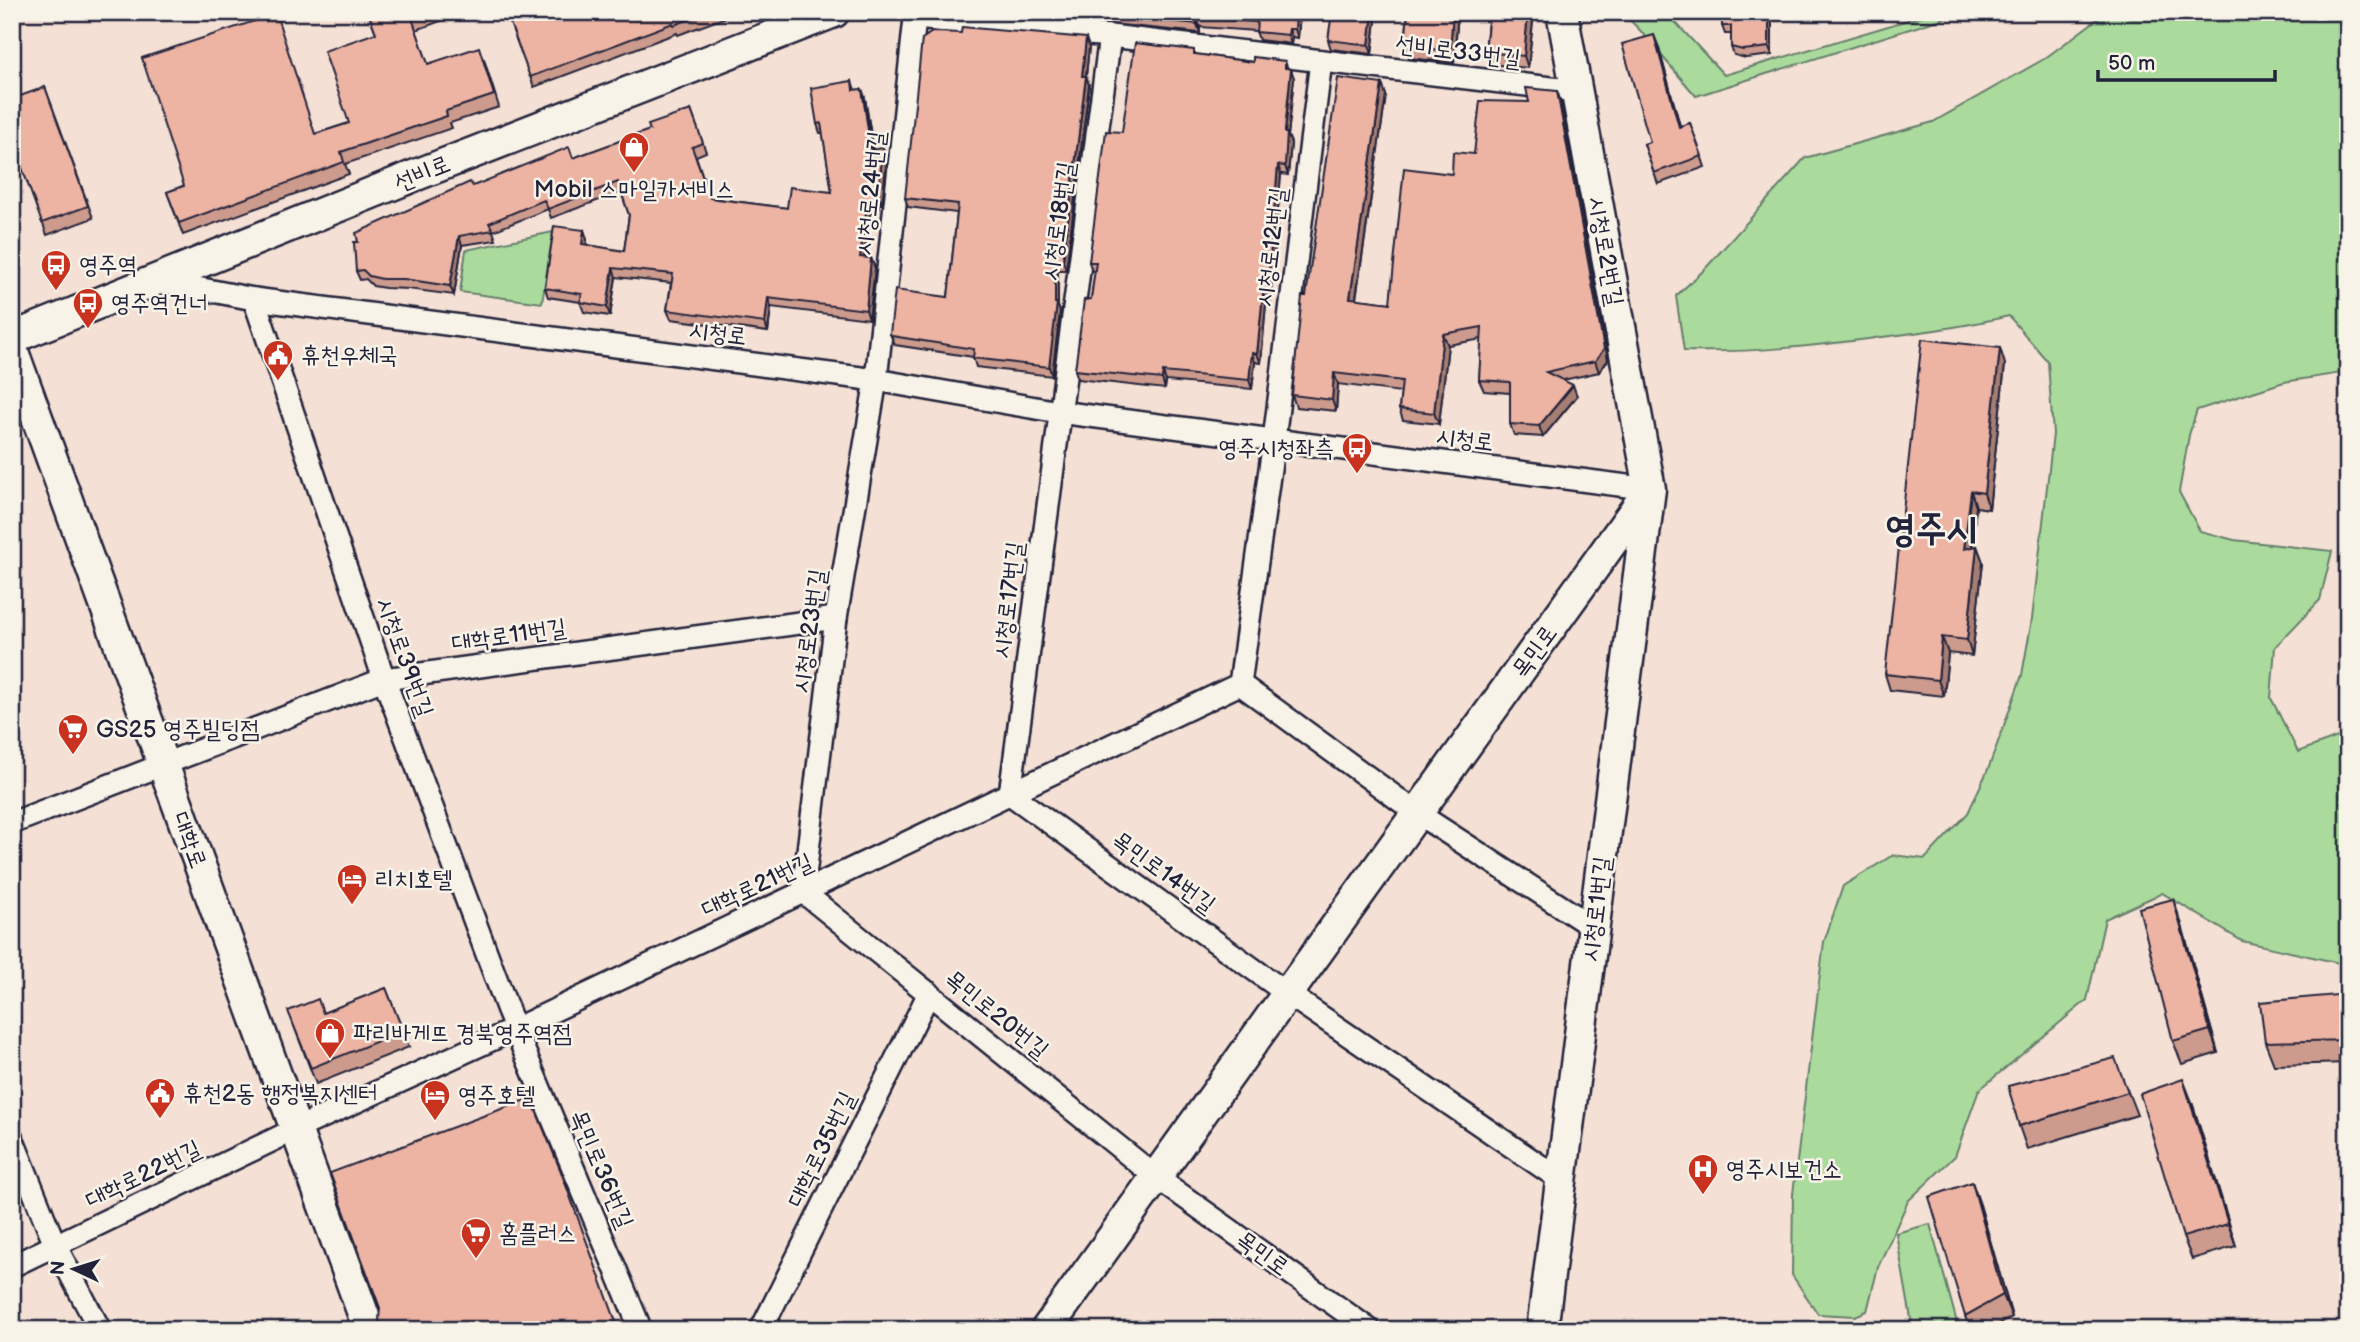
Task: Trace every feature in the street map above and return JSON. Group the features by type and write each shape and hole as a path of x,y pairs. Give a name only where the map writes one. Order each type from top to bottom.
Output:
{"main road":[{"name":"선비로","path":"12,338 424,172 834,12"},
{"name":"시청로2번길","path":"1562,12 1650,489"},
{"name":"대학로","path":"12,349 369,1330"},
{"name":"목민로","path":"1046,1330 1650,489"},
{"name":"시청로1번길","path":"1542,1330 1650,489"}],"street":[{"name":"선비로33번길","path":"913,15 1577,91"},
{"name":"시청로24번길","path":"876,380 913,15"},
{"name":"시청로18번길","path":"1059,412 1110,36"},
{"name":"시청로12번길","path":"1274,440 1321,61"},
{"name":"시청로","path":"155,280 254,299 876,380 1059,412 1650,489"},
{"name":"시청로39번길","path":"254,299 384,679 515,1028"},
{"name":"시청로23번길","path":"803,892 836,618 876,380"},
{"name":"시청로17번길","path":"1010,794 1059,412"},
{"path":"1274,440 1240,684 1417,813 1594,928"},
{"name":"대학로11번길","path":"12,823 384,679 836,618"},
{"name":"대학로21번길","path":"296,1129 1240,684"},
{"name":"목민로14번길","path":"1010,794 1288,994"},
{"name":"목민로20번길","path":"803,892 1156,1177"},
{"name":"대학로35번길","path":"761,1330 929,993"},
{"path":"1288,994 1561,1181"},
{"name":"목민로36번길","path":"515,1028 641,1330"},
{"name":"대학로22번길","path":"12,1266 296,1129"},
{"path":"12,1138 55,1245 100,1330"},
{"name":"목민로","path":"1156,1177 1370,1330"}],"green space":[{"path":"1621,12 1666,12 1724,75 1935,12 1964,12 1696,96"},
{"path":"2107,12 2348,12 2348,372 2284,382 2197,410 2189,435 2179,492 2200,531 2234,540 2332,551 2320,600 2275,647 2271,698 2298,752 2338,737 2348,721 2348,965 2242,941 2162,893 2105,919 2087,1000 1979,1090 1955,1156 1908,1201 1878,1267 1867,1311 1855,1316 1818,1314 1792,1275 1793,1194 1824,942 1843,886 1893,855 1925,859 1968,813 1989,767 2022,675 2032,619 2053,434 2048,362 2009,316 1946,328 1833,343 1759,350 1684,351 1676,296 1704,270 1805,158 1933,122 2044,59"},
{"path":"553,232 542,303 460,292 466,250"},
{"path":"1930,1224 1959,1330 1913,1330 1896,1233"}],"building":[{"path":"368,12 427,12 412,18 428,64 479,47 494,95 446,111 447,116 341,152 344,162 179,223 167,192 184,186 142,58 276,14 315,134 349,123 324,51 376,33"},
{"path":"506,12 709,12 530,77"},
{"path":"1077,12 1296,12 1295,29 1289,29 1288,35 1256,32 1257,22 1197,18 1197,24"},
{"path":"1332,12 1373,12 1369,45 1328,40"},
{"path":"1408,12 1453,12 1450,51 1405,46"},
{"path":"1489,12 1528,12 1524,56 1485,52"},
{"path":"1722,12 1769,12 1769,47 1743,50 1731,47 1731,26 1722,26"},
{"path":"962,27 1086,38 1082,76 1086,76 1063,261 1055,261 1057,303 1049,367 973,358 974,349 890,334 895,290 948,297 958,204 905,198 922,39 932,32 961,33"},
{"path":"1654,35 1679,127 1690,123 1702,156 1654,173 1644,144 1650,142 1622,44"},
{"path":"1135,43 1194,50 1194,54 1253,62 1253,57 1285,61 1285,68 1291,69 1285,130 1285,166 1278,165 1267,294 1263,293 1257,354 1252,353 1249,380 1163,372 1162,379 1075,370 1084,300 1091,299 1096,262 1089,262 1106,131 1122,132"},
{"path":"1338,78 1382,84 1350,298 1390,303 1404,168 1452,174 1453,152 1474,154 1480,101 1529,102 1526,88 1557,91 1604,349 1595,361 1546,372 1573,385 1539,426 1510,424 1510,382 1479,380 1482,327 1443,334 1434,413 1399,409 1402,381 1334,373 1332,400 1292,395 1302,296 1306,296"},
{"path":"852,81 853,90 862,89 871,150 883,148 878,195 875,205 867,204 860,257 871,258 866,310 768,298 765,323 667,310 673,274 613,268 607,307 580,302 582,294 545,288 554,226 584,230 582,244 624,251 629,215 618,182 548,209 544,200 489,223 493,230 459,236 450,286 404,279 382,279 369,276 363,270 356,271 356,233 470,182 473,186 569,147 573,158 650,130 648,125 691,110 703,143 692,147 710,198 787,208 790,187 832,192 821,123 817,124 811,88"},
{"path":"45,87 88,206 42,223 12,140 12,99"},
{"path":"1922,339 2000,348 1984,493 1971,491 1964,549 1977,546 1967,640 1942,637 1938,680 1885,674"},
{"path":"2173,899 2210,1030 2173,1041 2139,908"},
{"path":"386,988 403,1031 311,1068 288,1011 318,999 323,1013"},
{"path":"2348,994 2348,1040 2265,1042 2260,1002"},
{"path":"2115,1058 2128,1092 2019,1126 2008,1086"},
{"path":"2183,1079 2228,1224 2183,1237 2140,1094"},
{"name":"홈플러스","path":"531,1098 619,1330 383,1330 379,1320 380,1308 330,1173"},
{"path":"1972,1182 2003,1295 1965,1316 1929,1197"}],"place":[{"name":"Mobil 스마일카서비스","path":"634,174"},
{"name":"영주역","path":"56,292"},
{"name":"영주역건너","path":"88,330"},
{"name":"휴천우체국","path":"278,382"},
{"name":"영주시청좌측","path":"1357,475"},
{"name":"GS25 영주빌딩점","path":"73,756"},
{"name":"리치호텔","path":"352,906"},
{"name":"파리바게뜨 경북영주역점","path":"330,1060"},
{"name":"휴천2동 행정복지센터","path":"160,1120"},
{"name":"영주호텔","path":"435,1122"},
{"name":"영주시보건소","path":"1703,1196"},
{"name":"홈플러스","path":"476,1260"}],"district":[{"name":"영주시","path":"1931,528"}]}
